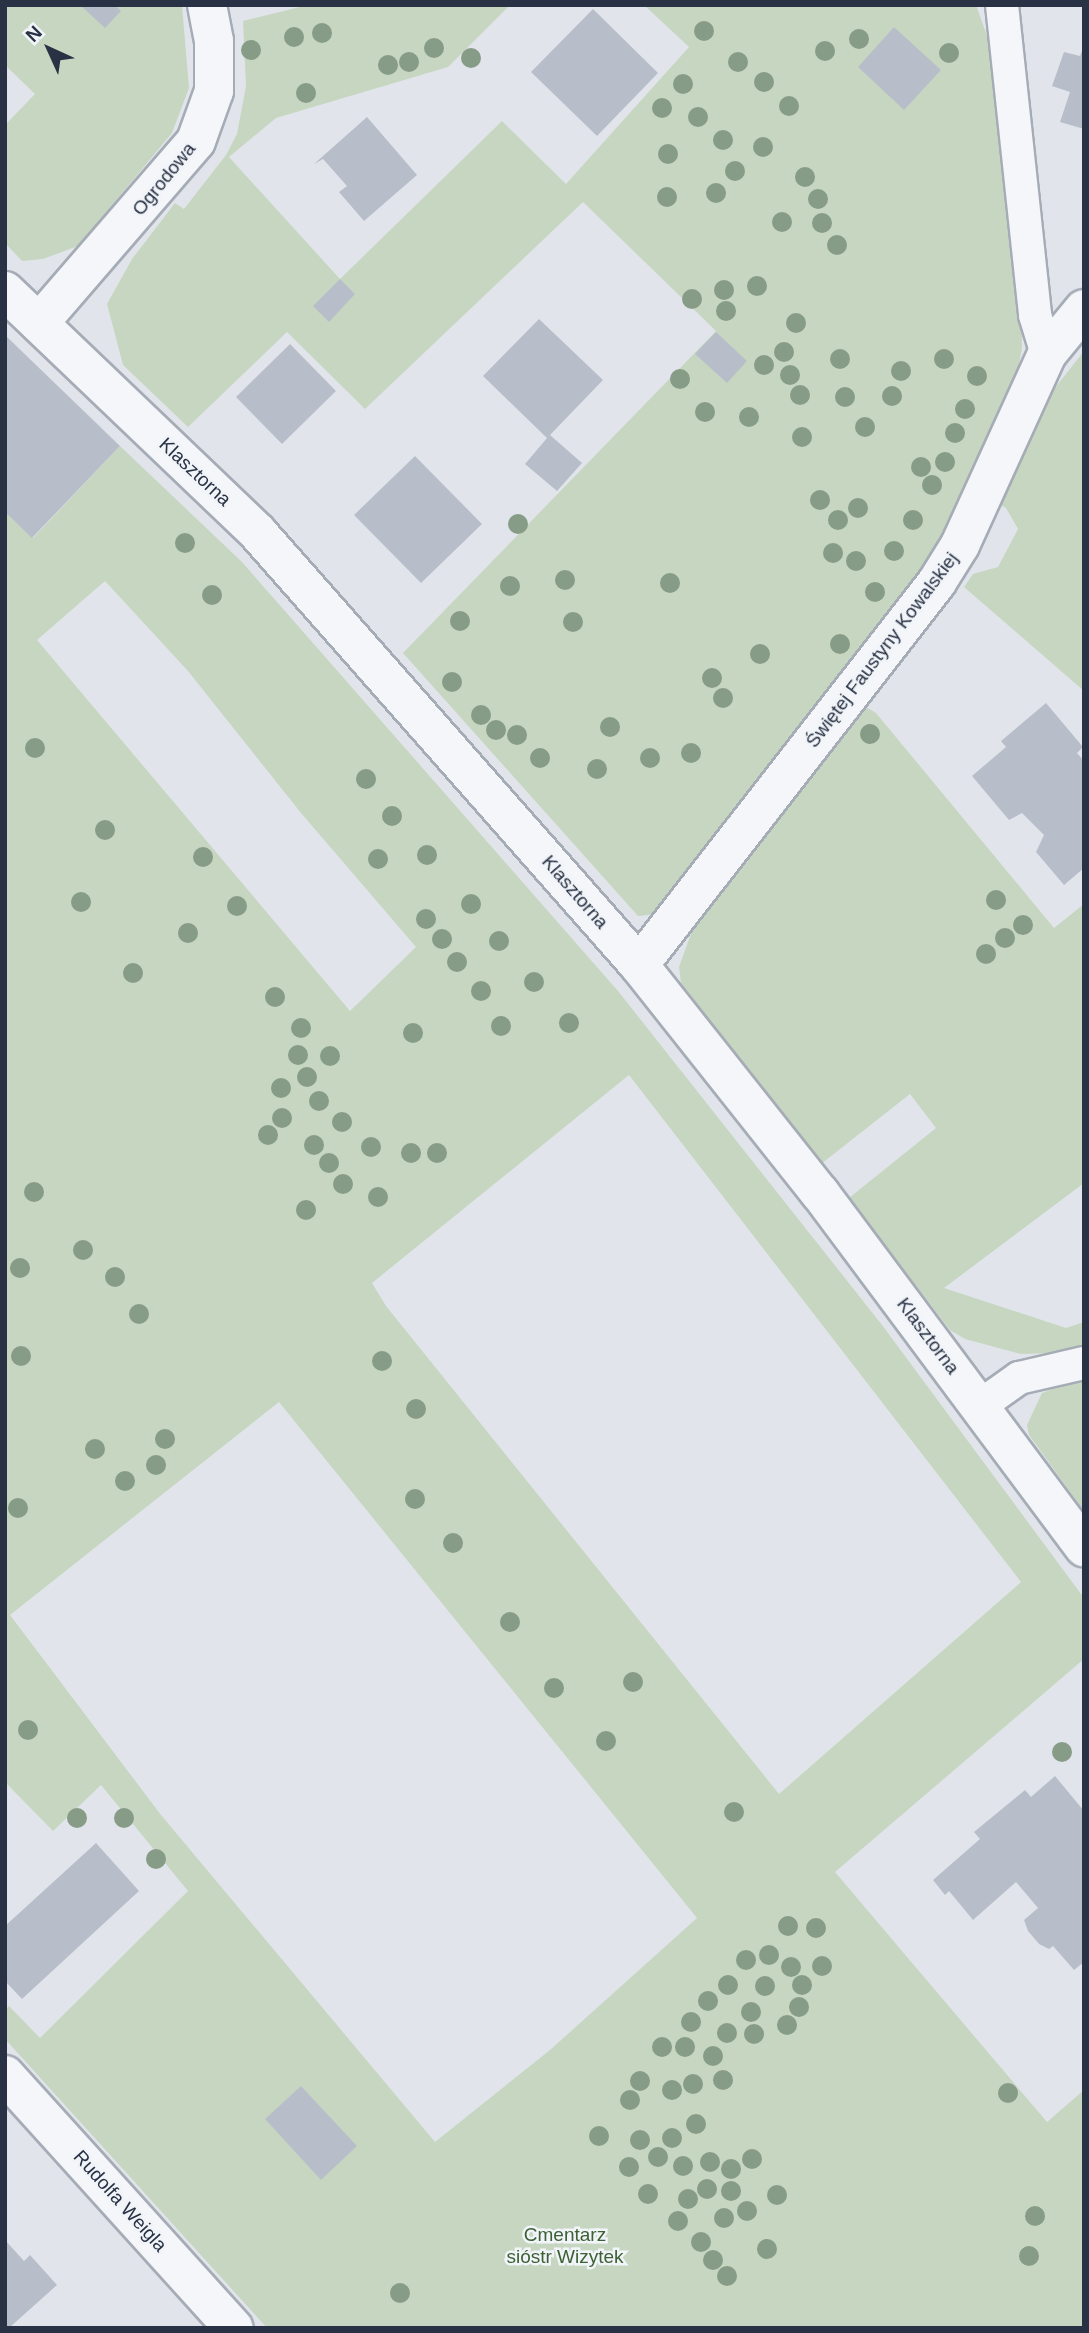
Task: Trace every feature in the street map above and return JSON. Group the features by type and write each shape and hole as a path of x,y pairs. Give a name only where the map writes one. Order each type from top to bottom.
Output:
{"street":[{"name":"Ogrodowa","path":"39,323 196,141 214,91 214,41 206,5"},
{"name":"Klasztorna","path":"5,291 258,533 639,965 981,1405 1084,1547"},
{"name":"Świętej Faustyny Kowalskiej","path":"639,965 937,582 960,545 1047,354 1084,309"},
{"name":"Rudolfa Weigla","path":"5,2075 234,2328"}],"lane":[{"path":"1002,5 1035,315 1047,354"},
{"path":"981,1405 1019,1378 1084,1363"}],"green space":[{"path":"5,5 182,5 189,88 172,133 78,246 43,259 22,261 5,243 5,125 35,94 5,65"},
{"path":"308,5 510,5 448,67 276,118 229,157 340,279 502,121 566,184 689,47 644,5 976,5 991,47 1021,295 1022,348 1013,396 926,567 657,914 638,916 403,653 716,331 583,202 365,409 287,332 188,427 123,365 107,304 132,259 175,203 184,209 226,155 237,134 246,86 243,21"},
{"path":"1084,351 1084,691 964,587 973,574 998,567 1018,529 1006,508 995,502 1043,403"},
{"name":"Cmentarz sióstr Wizytek","path":"120,446 242,562 618,991 882,1325 1084,1598 1084,1659 835,1872 1047,2122 1084,2090 1084,2328 267,2328 5,2039 5,2010 9,2006 40,2038 188,1891 101,1785 53,1831 5,1782 5,512 33,538","holes":["105,581 188,671 301,813 416,947 350,1011 37,640","629,1075 1021,1582 779,1794 386,1306 372,1283","279,1402 697,1918 550,2050 435,2142 161,1815 10,1615"]},
{"path":"860,703 876,713 1054,928 1084,904 1084,1183 944,1288 1066,1328 1084,1322 1084,1352 1021,1354 965,1339 950,1330 849,1198 936,1128 910,1094 821,1164 681,983 679,967 692,931"},
{"path":"1084,1377 1084,1511 1029,1435 1027,1425 1042,1393"}],"building":[{"path":"80,5 114,5 121,11 105,28"},
{"path":"593,9 658,73 597,136 531,72"},
{"path":"894,27 941,70 904,110 858,67"},
{"path":"1084,45 1084,129 1060,122 1070,92 1052,86 1064,52 1080,56"},
{"path":"367,117 417,175 364,221 339,192 347,186 323,159 314,164"},
{"path":"340,279 355,294 329,322 313,306"},
{"path":"539,319 603,380 550,435 582,463 557,491 525,464 547,438 483,376"},
{"path":"716,332 747,361 727,383 695,354"},
{"path":"5,335 120,446 32,538 5,512"},
{"path":"290,344 336,391 282,444 236,397"},
{"path":"415,456 482,524 421,583 354,515"},
{"path":"1046,703 1083,747 1077,753 1084,761 1084,868 1064,885 1036,852 1044,835 1022,813 1009,820 972,776 1006,747 1001,741"},
{"path":"1055,1776 1084,1811 1084,1962 1074,1970 1053,1946 1049,1949 1039,1944 1028,1931 1024,1920 1038,1908 1016,1882 973,1920 949,1891 945,1895 933,1880 980,1839 974,1832 1025,1790 1031,1797"},
{"path":"96,1843 139,1891 22,1999 5,1981 5,1926"},
{"path":"301,2086 357,2146 321,2180 265,2119"},
{"path":"5,2240 24,2261 30,2255 57,2285 9,2328 5,2328"}]}
